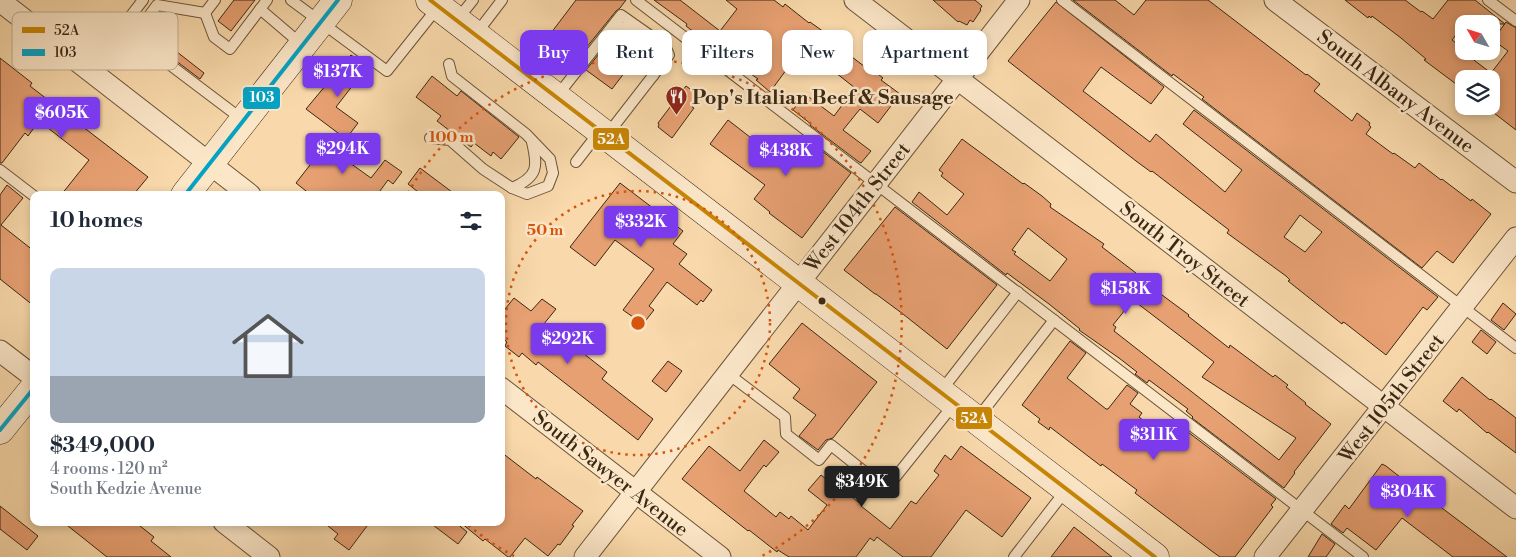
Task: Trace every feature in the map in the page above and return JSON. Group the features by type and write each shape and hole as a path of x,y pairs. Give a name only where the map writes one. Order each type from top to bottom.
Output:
{"main road":[{"path":"188,191 338,0"},
{"path":"455,12 556,97 1155,557"},
{"path":"0,430 30,393"}],"street":[{"name":"South Troy Street","path":"855,0 1516,508"},
{"name":"West 104th Street","path":"585,557 1019,0"},
{"name":"South Albany Avenue","path":"1276,0 1516,182"},
{"path":"0,1 14,12"},
{"path":"89,70 245,191"},
{"name":"West 105th Street","path":"1265,557 1516,238"},
{"path":"0,351 30,374"},
{"name":"South Sawyer Avenue","path":"505,391 720,557"},
{"path":"229,526 269,557"}],"lane":[{"path":"134,12 143,0"},
{"path":"205,13 215,0"},
{"path":"205,13 214,38 230,49 267,0"},
{"path":"292,0 387,71 455,12 502,0"},
{"path":"636,0 1363,557"},
{"path":"1062,0 1516,348"},
{"path":"1488,0 1516,21"},
{"path":"152,12 157,5 205,13"},
{"path":"260,9 302,45"},
{"path":"556,97 614,25 637,31 650,43 657,53 653,76 576,162"},
{"path":"430,138 450,140 483,169 512,188 527,194 548,186 553,173 550,159 526,134 452,76 449,64"},
{"path":"177,70 244,120"},
{"path":"512,188 525,183 534,171 536,160 532,141"},
{"path":"0,170 30,193"},
{"path":"728,373 784,417 786,434 819,460 830,445 886,490 1018,292"},
{"path":"976,419 1054,320"},
{"path":"1014,557 1067,489"}],"building":[{"path":"234,0 255,0 231,31 218,21"},
{"path":"576,0 626,0 601,30 598,30 598,33 588,46 588,30 553,30"},
{"path":"654,0 680,0 719,30 691,30 686,26 687,24"},
{"path":"726,0 774,0 783,7 785,4 821,30 782,30 782,75 770,92 756,80 758,79 753,75 772,75 772,30 721,30 737,9"},
{"path":"933,0 975,0 982,6 973,22 970,20 967,25 958,22"},
{"path":"1073,0 1115,0 1134,15 1146,0 1208,0 1320,84 1314,91 1352,121 1357,113 1370,123 1371,127 1366,134 1415,168 1419,163 1491,214 1453,263 1437,251 1422,268 1202,99 1204,97 1173,74 1172,76"},
{"path":"1345,0 1405,0 1433,19 1448,0 1475,0 1494,15 1455,15 1455,36 1452,40 1455,42 1455,60 1474,60 1487,70 1455,70 1455,83 1372,16 1368,18"},
{"path":"1056,2 1164,87 1151,104 1101,67 1083,91 1150,142 1156,134 1225,192 1242,170 1183,124 1194,110 1438,297 1427,310 1423,307 1386,355 1345,323 1343,322 1342,324 1288,281 1290,280 1286,276 1227,233 1229,230 1152,171 1136,161 1008,61","holes":["1300,215 1322,232 1305,252 1284,237"]},
{"path":"1506,22 1516,28 1516,130 1497,115 1500,115 1500,70 1493,70 1508,51 1500,45 1500,31"},
{"path":"178,53 204,73 200,79 178,62"},
{"path":"351,55 367,67 336,107 358,123 346,139 306,109"},
{"path":"598,55 598,75 623,75 612,89 588,71 588,68"},
{"path":"0,58 12,67 12,70 15,70 32,83 30,86 148,177 136,191 64,191 89,160 39,121 28,136 25,133 2,163 0,163"},
{"path":"853,58 863,65 863,75 879,75 883,78 881,80 900,94 878,123 860,109 843,130 871,151 861,163 793,110 805,94 834,116 855,88 839,75 853,75"},
{"path":"432,76 457,96 461,91 519,137 501,159 493,152 491,156 474,143 471,147 437,121 441,116 416,97"},
{"name":"Pop's Italian Beef & Sausage","path":"686,86 700,96 692,107 694,108 672,138 658,127 658,123"},
{"path":"728,120 782,162 802,136 851,173 802,238 754,199 765,185 710,144"},
{"path":"331,138 348,151 343,158 371,178 385,160 402,172 393,184 388,180 380,191 306,191 296,183"},
{"path":"962,139 1042,196 1051,204 1050,207 1104,244 1102,247 1136,273 1135,275 1189,315 1229,348 1230,345 1273,377 1275,375 1288,385 1286,387 1331,424 1284,488 1192,418 1186,411 1188,409 1149,380 1147,383 1135,374 1137,372 1079,330 1049,304 1007,273 1006,275 912,202 919,192 947,215 964,194 941,176 943,173 939,170","holes":["1028,228 1067,259 1050,281 1014,254 1016,252 1012,250","1133,300 1214,362 1202,377 1296,438 1279,460 1114,331 1116,327 1113,325"]},
{"path":"420,168 451,191 417,191 408,184"},
{"path":"620,183 683,231 673,244 687,254 679,264 712,290 703,302 701,300 697,305 667,282 649,306 654,310 643,324 623,310 654,269 615,240 595,266 570,247"},
{"path":"7,185 23,198 1,225 30,248 30,303 0,279 0,195"},
{"path":"895,207 997,285 947,349 844,270"},
{"path":"514,298 531,311 542,299 556,309 539,330 564,349 569,342 607,372 602,379 653,419 638,440 538,362 536,365 522,353 519,357 505,346 507,342 505,340 505,309"},
{"path":"1503,303 1516,314 1504,330 1491,320"},
{"path":"802,323 877,382 833,438 826,440 818,450 799,436 816,415 793,398 800,389 769,364"},
{"path":"1481,330 1496,342 1487,354 1472,342"},
{"path":"1070,341 1086,353 1067,378 1106,409 1108,409 1127,385 1138,393 1130,404 1142,413 1139,417 1173,444 1184,429 1276,499 1271,505 1273,507 1235,557 1220,557 1135,493 1137,490 1102,464 1101,466 1050,427 1049,430 1038,422 1040,419 1022,405"},
{"path":"668,361 682,371 666,392 652,381"},
{"path":"1462,377 1516,418 1516,453 1487,433 1459,409 1457,412 1443,401"},
{"path":"764,440 779,452 766,467 764,465 744,491 776,517 780,512 789,519 791,516 808,530 827,505 808,490 821,475 847,496 848,494 890,529 911,501 916,504 939,475 934,471 945,455 951,460 961,446 1031,498 1002,537 966,510 931,557 903,557 877,537 874,541 870,538 856,557 789,557 778,550 777,552 748,531 682,479 709,446 740,471"},
{"path":"505,455 583,511 560,545 558,544 548,556 525,538 510,557 485,539 483,541 465,526 505,526"},
{"path":"1382,464 1507,557 1453,557 1402,518 1376,550 1347,528 1343,533 1331,524 1345,505 1349,509"},
{"path":"0,506 38,536 27,550 0,529"},
{"path":"68,526 140,526 154,537 151,541 171,557 107,557"},
{"path":"328,526 367,526 349,550 334,539 338,534"},
{"path":"434,526 460,526 467,532 458,544"},
{"path":"1074,527 1112,557 1051,557"},
{"path":"1322,534 1335,544 1326,557 1308,557"}],"transit line":[{"name":"103","path":"188,191 338,0"},
{"name":"52A","path":"430,0 1155,557"},
{"name":"103","path":"0,430 30,393"}],"place":[{"name":"Pop's Italian Beef & Sausage","path":"676,116"}]}
